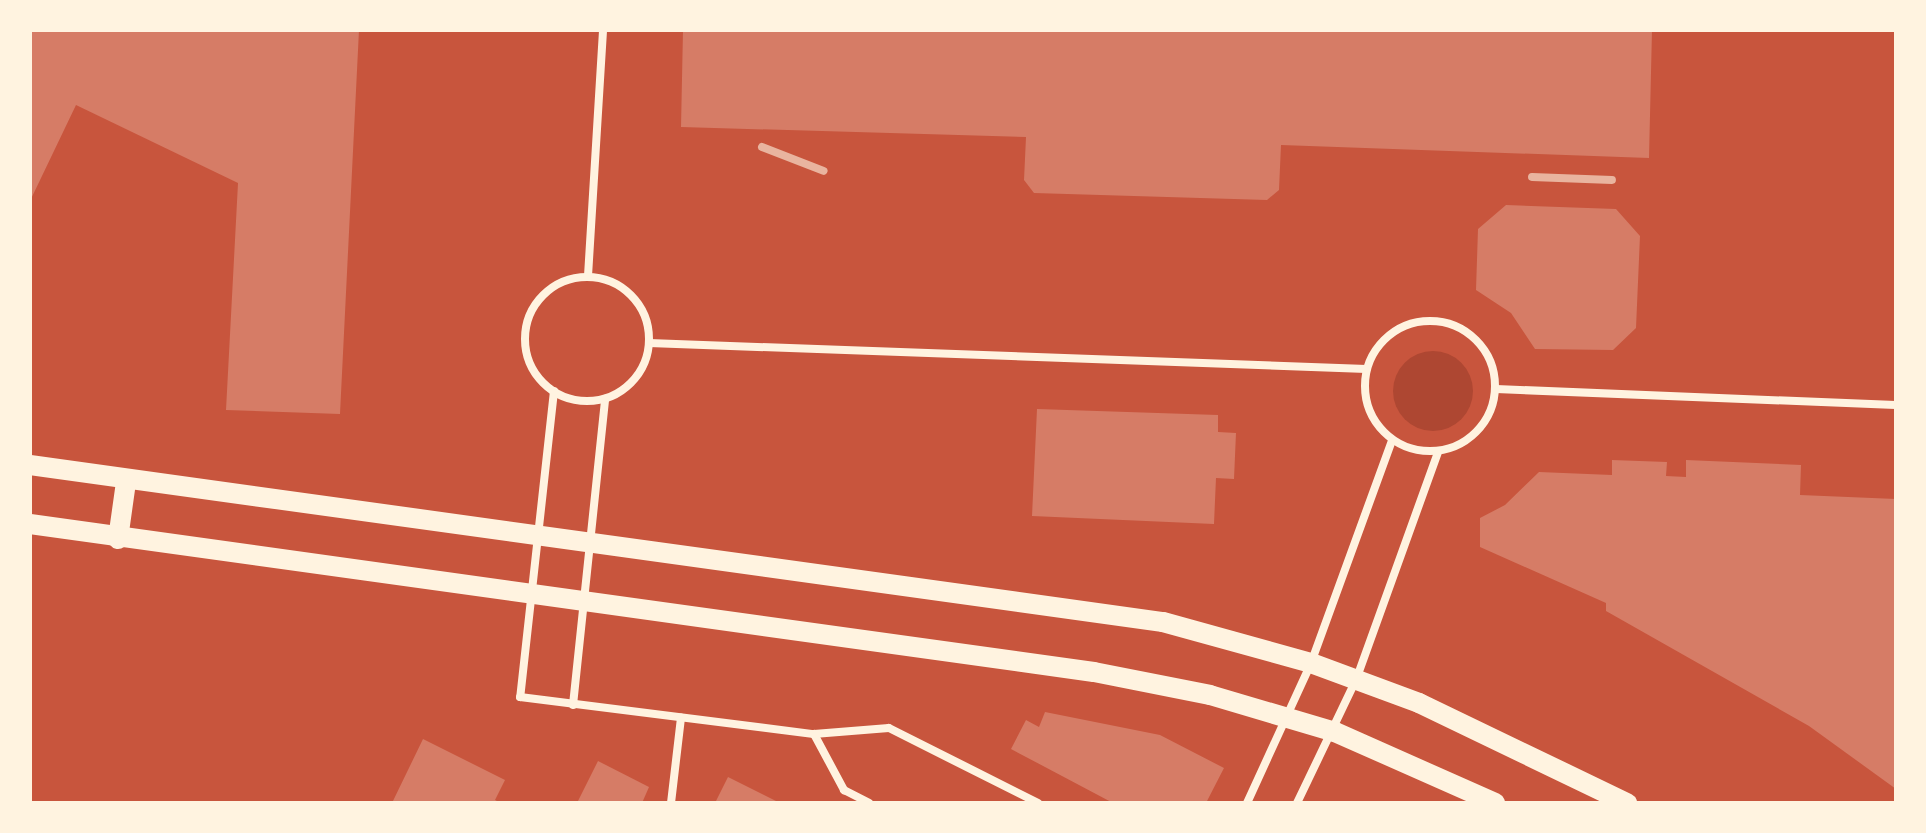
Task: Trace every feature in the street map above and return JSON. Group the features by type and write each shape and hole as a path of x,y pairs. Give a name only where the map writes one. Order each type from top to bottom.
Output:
{"main road":[{"path":"30,465 126,482 590,540 1162,622 1311,663 1488,731 1627,803"},
{"path":"118,538 126,482"},
{"path":"30,524 1094,672 1335,732 1495,803"}],"lane":[{"path":"588,276 603,30"},
{"path":"588,276 633,296 649,343 634,377 605,398 570,399 554,391 527,355 532,310 566,280 588,276"},
{"path":"1446,322 1483,346 1496,388 1485,424 1456,447 1438,452 1392,440 1368,409 1367,370 1384,339 1402,326 1446,322"},
{"path":"649,343 1367,370"},
{"path":"1496,388 1896,405"},
{"path":"554,391 520,697 814,734 889,728 1038,803"},
{"path":"573,705 605,398"},
{"path":"1247,803 1311,663 1392,440"},
{"path":"1296,803 1335,732 1438,452"},
{"path":"671,803 681,718"},
{"path":"814,734 844,790 869,803"}],"shaded area":[{"path":"1433,351 1448,354 1461,363 1470,376 1470,406 1461,419 1448,428 1433,431 1418,428 1405,419 1396,406 1393,391 1396,376 1405,363 1418,354"}],"building":[{"path":"30,30 359,30 340,414 226,410 238,183 76,105 30,201"},
{"path":"683,30 1652,30 1649,158 1281,145 1279,190 1267,200 1034,193 1024,180 1026,137 681,127"},
{"path":"1506,205 1616,209 1640,236 1636,328 1613,350 1535,349 1511,313 1476,290 1478,229"},
{"path":"1037,409 1218,415 1218,432 1236,433 1234,479 1216,478 1214,524 1032,516"},
{"path":"1612,460 1667,462 1666,476 1686,477 1686,460 1801,465 1800,495 1896,499 1896,789 1809,726 1606,611 1606,603 1480,547 1480,518 1505,505 1539,472 1612,475"},
{"path":"1045,712 1160,735 1224,768 1206,803 1113,803 1011,749 1026,720 1039,727"},
{"path":"423,739 505,780 495,800 501,803 392,803"},
{"path":"598,761 649,787 642,803 577,803"},
{"path":"728,777 780,803 715,803"}],"railway":[{"path":"762,147 824,171"},
{"path":"1532,177 1612,180"}]}
